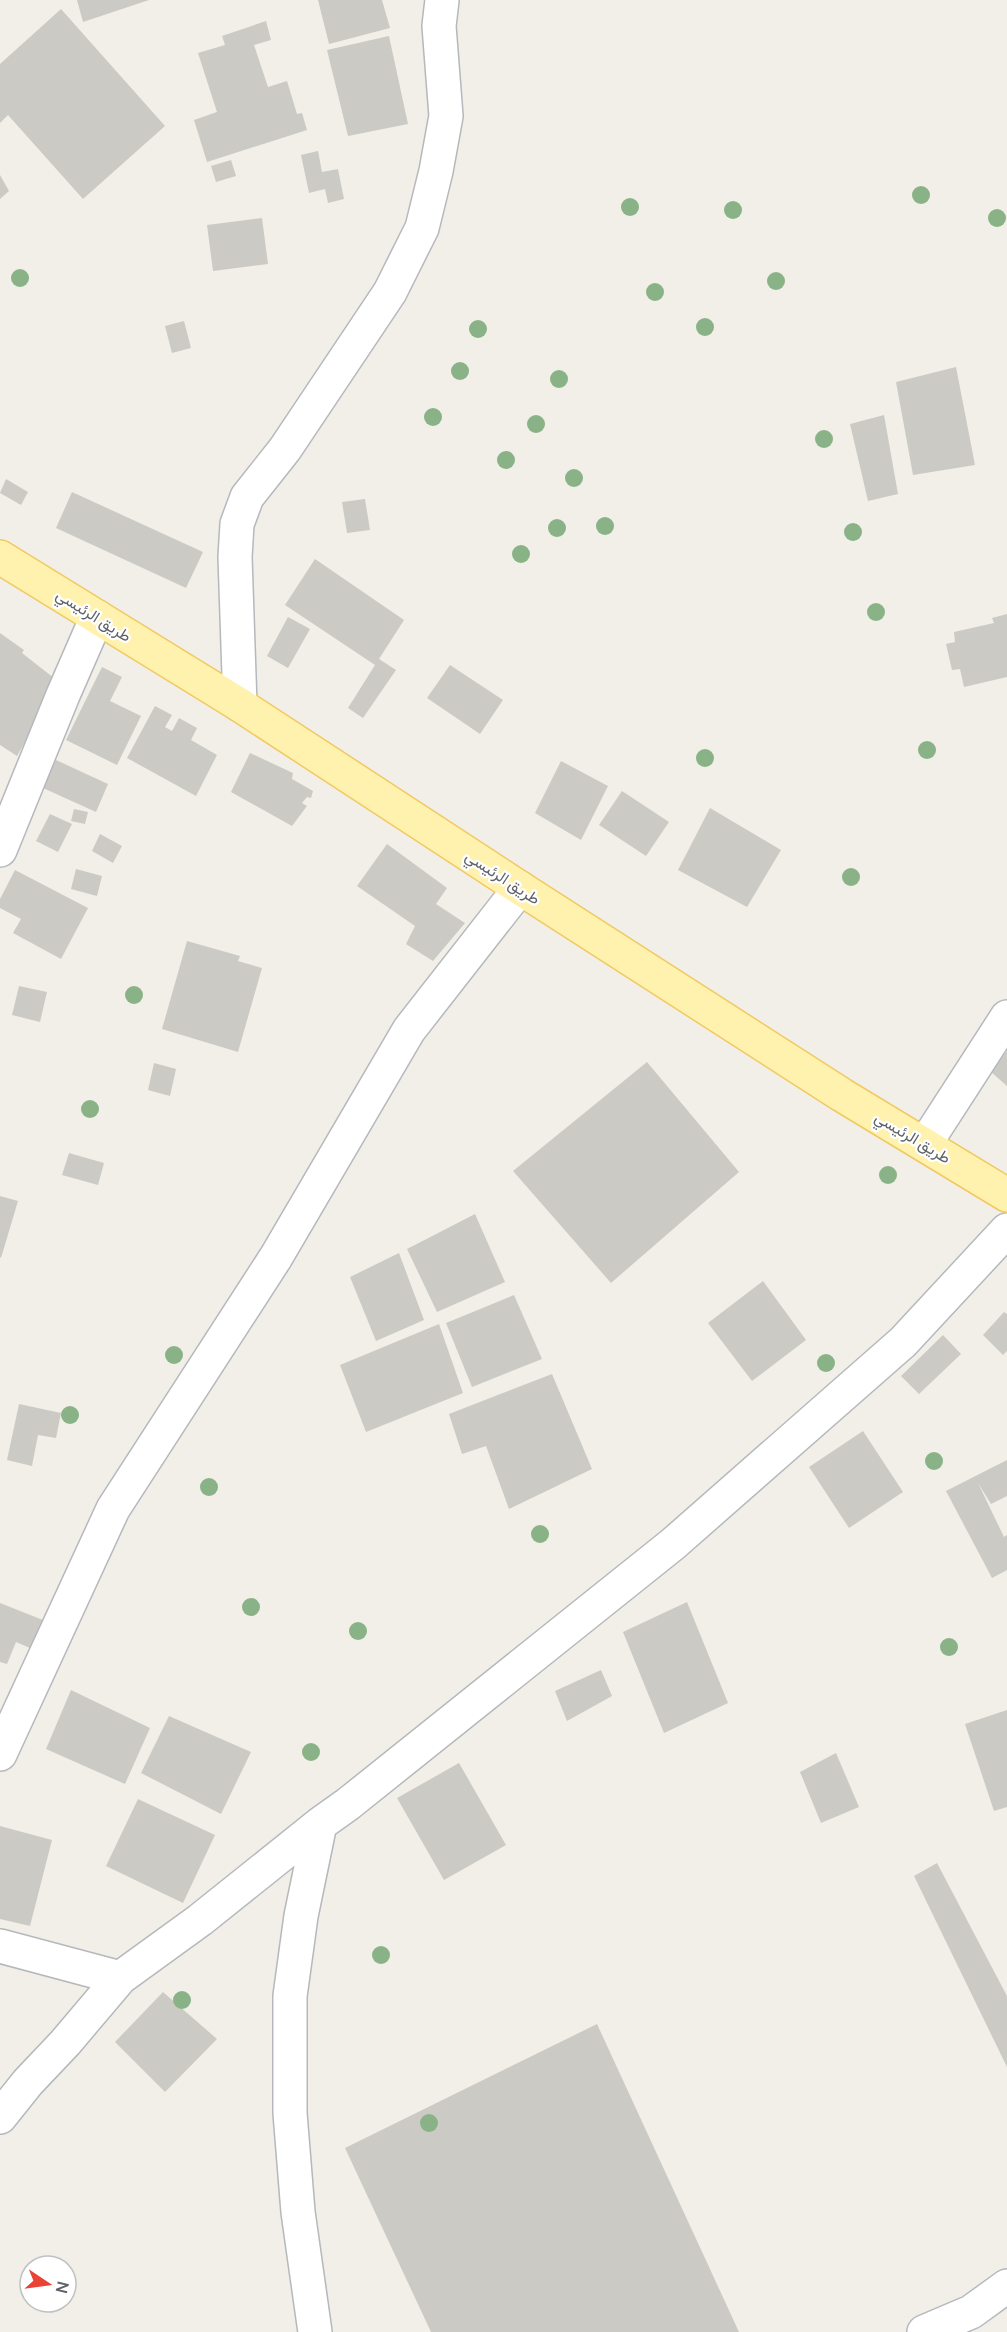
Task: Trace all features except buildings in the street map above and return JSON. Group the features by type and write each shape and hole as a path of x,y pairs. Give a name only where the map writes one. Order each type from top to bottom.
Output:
{"main road":[{"name":"طريق الرئيسي","path":"0,557 240,705 842,1095 1007,1195"}],"street":[{"path":"240,705 235,557 237,524 247,497 285,449 390,292 422,228 446,116 439,26 442,0"},
{"path":"0,850 63,695 98,617"},
{"path":"0,1754 113,1509 276,1257 409,1030 520,888"},
{"path":"925,1144 1007,1017"},
{"path":"0,2117 120,1978 200,1920 348,1804 673,1544 903,1342 1007,1230"},
{"path":"315,2332 298,2212 290,2113 290,1996 301,1916 320,1824"},
{"path":"0,1946 120,1978"},
{"path":"924,2332 971,2312 1007,2286"}]}
